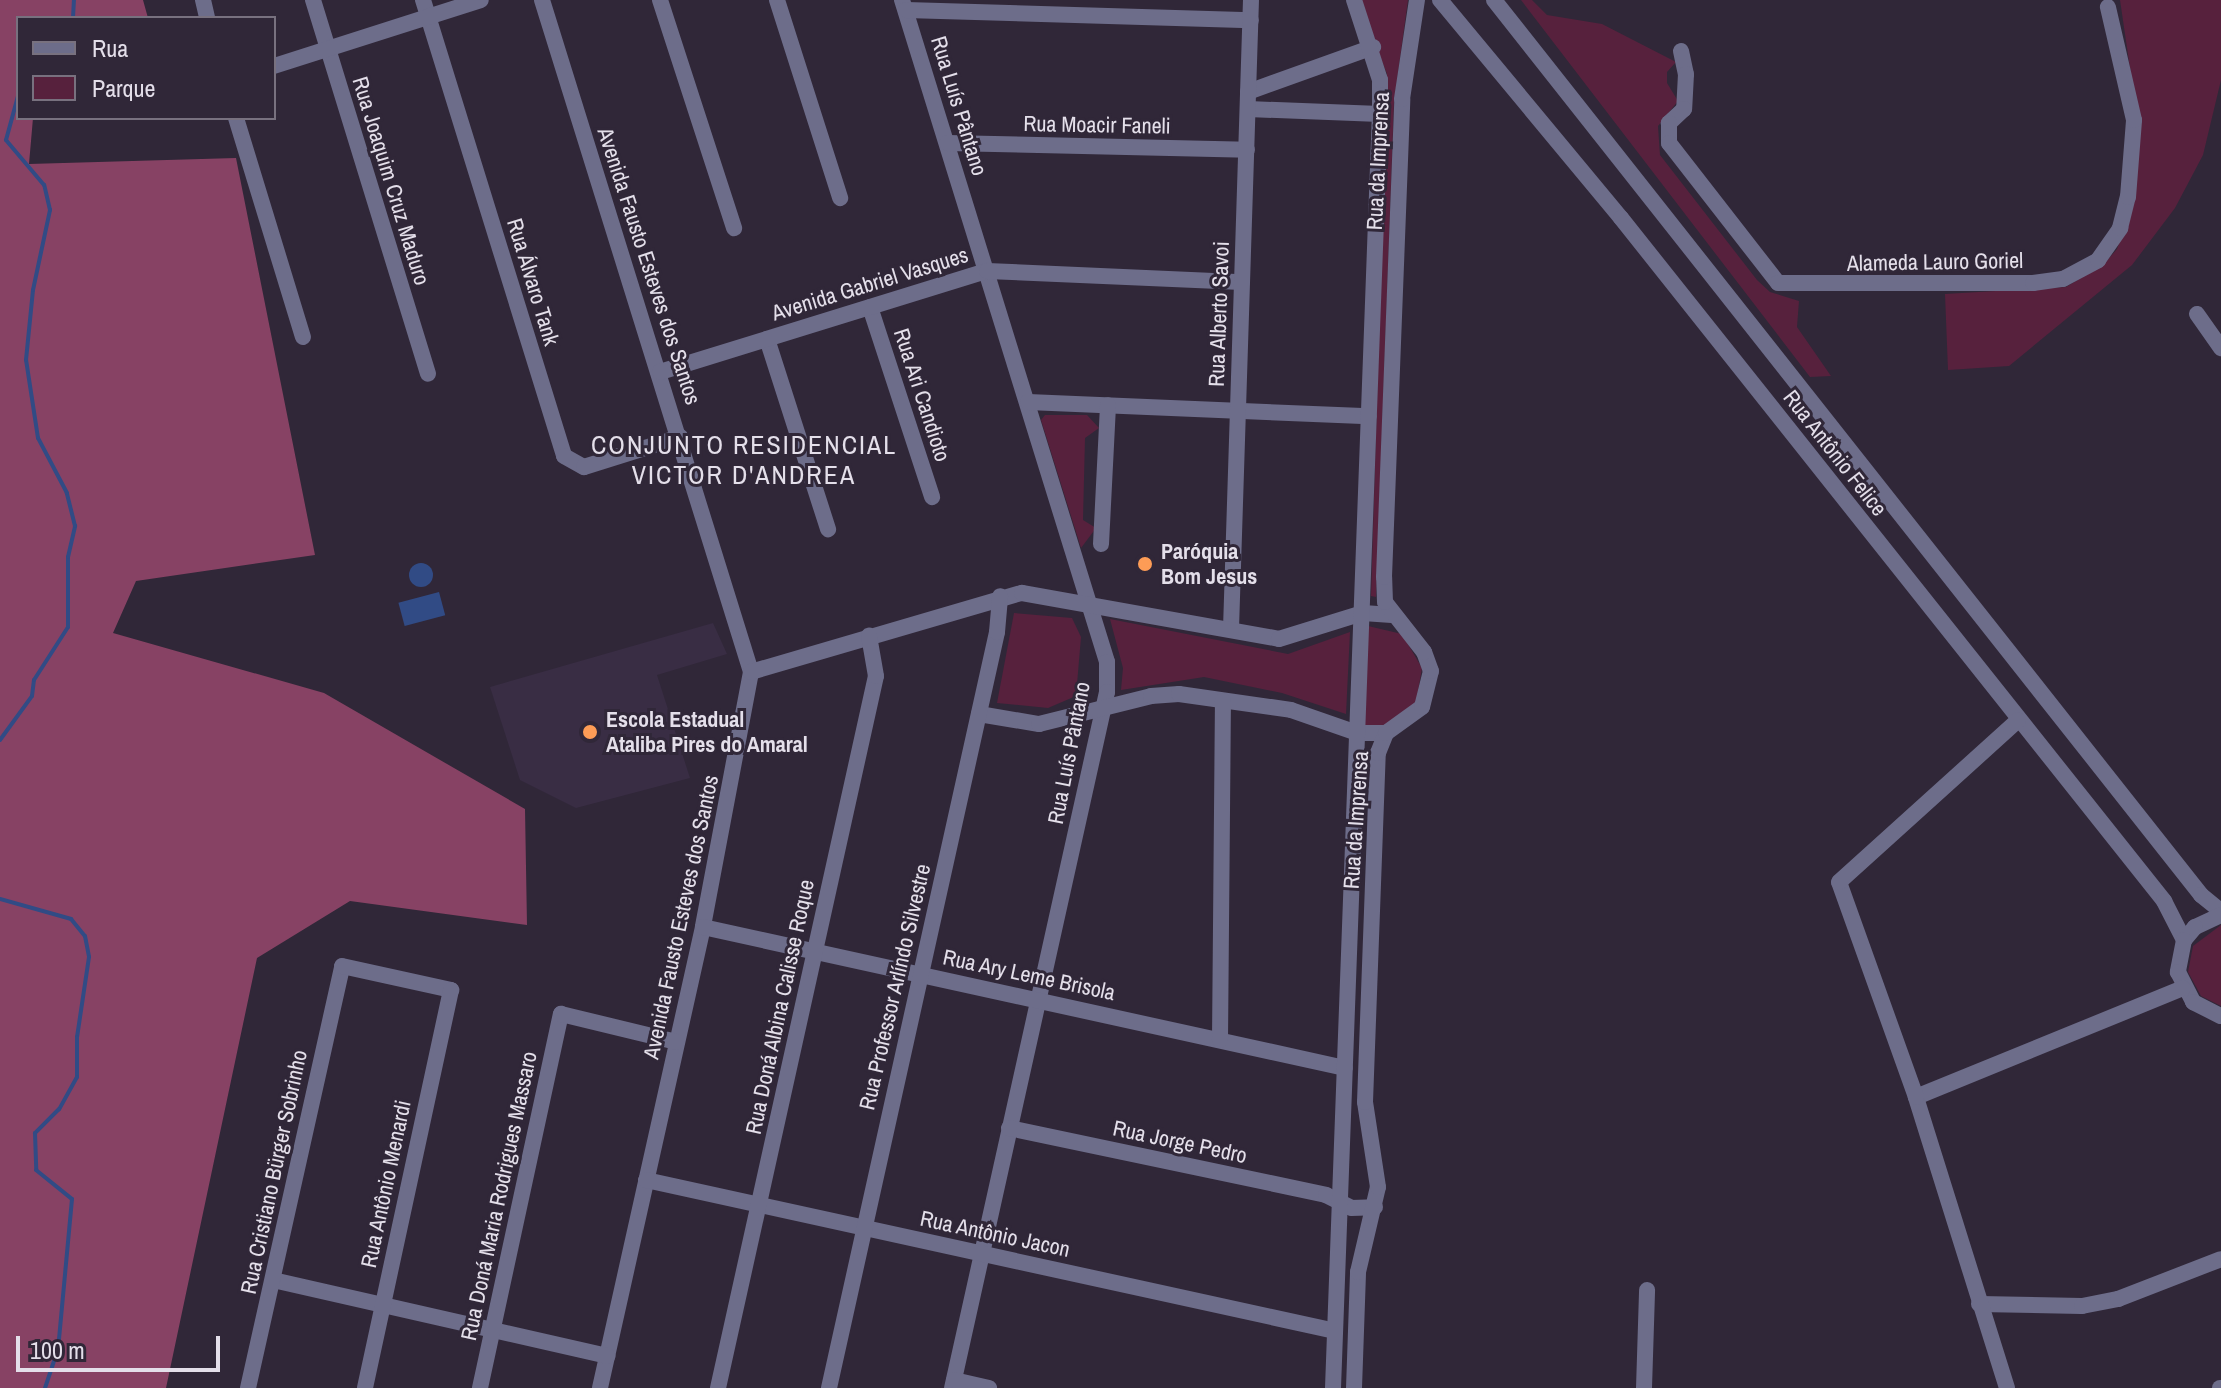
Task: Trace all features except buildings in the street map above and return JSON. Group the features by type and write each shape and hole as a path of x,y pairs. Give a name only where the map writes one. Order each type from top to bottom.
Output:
{"street":[{"name":"Rua Joaquim Cruz Maduro","path":"313,0 428,374"},
{"name":"Rua Álvaro Tank","path":"423,0 564,456 571,465 584,467 680,437"},
{"path":"276,65 481,0"},
{"name":"Avenida Fausto Esteves dos Santos","path":"542,0 751,672 703,927 600,1388"},
{"path":"660,0 734,228"},
{"path":"777,0 840,198"},
{"name":"Rua Alberto Savoi","path":"1231,629 1251,0"},
{"name":"Rua da Imprensa","path":"1333,1388 1380,114 1373,47 1354,0"},
{"name":"Rua da Imprensa","path":"1354,1388 1358,1272 1378,1187 1365,1102 1378,753 1386,733 1422,707 1431,671 1412,634 1392,615 1385,602 1384,577 1402,99 1417,0"},
{"name":"Rua Antônio Felice","path":"1440,0 1621,218 2164,901 2184,940"},
{"name":"Rua Antônio Felice","path":"1494,0 2201,895 2221,913"},
{"path":"904,5 1251,20"},
{"name":"Rua Luís Pântano","path":"904,5 1107,662 1104,708 953,1384"},
{"name":"Alameda Lauro Goriel","path":"1681,51 1686,74 1684,109 1669,123 1669,143 1778,283 2033,283 2063,279 2098,260 2120,228 2128,197 2134,120 2108,7"},
{"path":"1248,92 1373,47"},
{"path":"1248,109 1380,114"},
{"path":"237,120 303,337"},
{"name":"Rua Moacir Faneli","path":"947,143 1247,150"},
{"name":"Avenida Gabriel Vasques","path":"660,372 987,271 1242,282"},
{"name":"Rua Ari Candioto","path":"870,307 932,497"},
{"path":"2197,314 2221,348"},
{"path":"767,339 828,529"},
{"path":"1028,402 1369,416"},
{"path":"1101,544 1108,405"},
{"path":"751,672 1000,596 1022,593 1279,639 1363,613 1392,615"},
{"name":"Rua Professor Arlíndo Silvestre","path":"829,1388 979,714 1000,596"},
{"name":"Rua Doná Albina Calisse Roque","path":"718,1388 876,676 869,636"},
{"path":"979,714 1039,724 1151,696 1291,710 1357,733 1386,733"},
{"path":"1220,1040 1223,701"},
{"path":"2007,1388 1916,1097 1839,882 2018,720"},
{"path":"2221,913 2195,927 2184,940 2178,956 2183,988 2206,1012 2221,1016"},
{"name":"Rua Ary Leme Brisola","path":"703,927 1345,1068"},
{"name":"Rua Cristiano Bürger Sobrinho","path":"248,1388 342,966 451,990"},
{"path":"1916,1097 2183,988"},
{"name":"Rua Antônio Menardi","path":"365,1388 451,990"},
{"name":"Rua Doná Maria Rodrigues Massaro","path":"480,1388 561,1014 677,1042"},
{"name":"Rua Jorge Pedro","path":"1009,1128 1340,1202 1363,1210 1375,1207"},
{"name":"Rua Antônio Jacon","path":"646,1180 1335,1331"},
{"path":"1979,1304 2082,1306 2118,1299 2221,1259"},
{"path":"273,1280 607,1356"},
{"path":"1644,1388 1647,1290"},
{"path":"953,1384 989,1388"}],"shaded area":[{"path":"0,0 143,0 147,16 16,16 16,120 33,120 29,164 236,158 315,555 136,581 113,633 324,693 525,809 527,925 350,901 257,958 166,1388 0,1388"},
{"name":"Escola Estadual Ataliba Pires do Amaral","path":"713,623 727,654 657,675 690,778 576,808 520,780 490,687"}],"green space":[{"path":"1358,0 1408,0 1394,102 1376,597 1371,596 1387,74"},
{"path":"1521,0 1532,0 1547,15 1602,24 1676,62 1667,72 1667,83 1678,101 1658,126 1660,155 1757,280 1770,292 1799,301 1797,327 1831,376 1810,377"},
{"path":"2120,0 2221,0 2221,80 2203,155 2175,208 2132,265 2009,366 1948,370 1945,294 2066,287 2104,264 2117,249 2135,199 2140,136"},
{"path":"1045,415 1087,415 1099,428 1085,438 1083,520 1096,528 1081,548 1041,420"},
{"path":"1014,613 1072,618 1081,637 1076,696 1048,708 997,703"},
{"path":"1110,619 1288,654 1350,632 1346,714 1282,693 1204,677 1121,690 1123,668"},
{"path":"1368,626 1402,634 1422,668 1416,703 1382,727 1363,727"},
{"path":"2221,925 2221,1006 2201,996 2188,972 2193,946"}],"water":[{"path":"421,563 432,570 433,575 426,586 421,587 410,580 409,575 416,564"},
{"path":"439,592 445,615 405,626 398,603"}],"waterway":[{"path":"73,16 74,0"},
{"path":"0,740 32,696 34,680 68,627 68,557 75,526 67,493 38,438 26,360 33,290 50,210 44,185 6,140 16,103"},
{"path":"0,899 71,919 85,936 89,957 77,1037 77,1077 59,1109 35,1133 36,1170 72,1199 58,1349 45,1388"}],"place":[{"name":"Paróquia Bom Jesus","path":"1145,564"},
{"name":"Escola Estadual Ataliba Pires do Amaral","path":"590,732"}],"district":[{"name":"CONJUNTO RESIDENCIAL VICTOR D'ANDREA","path":"744,460"}]}
